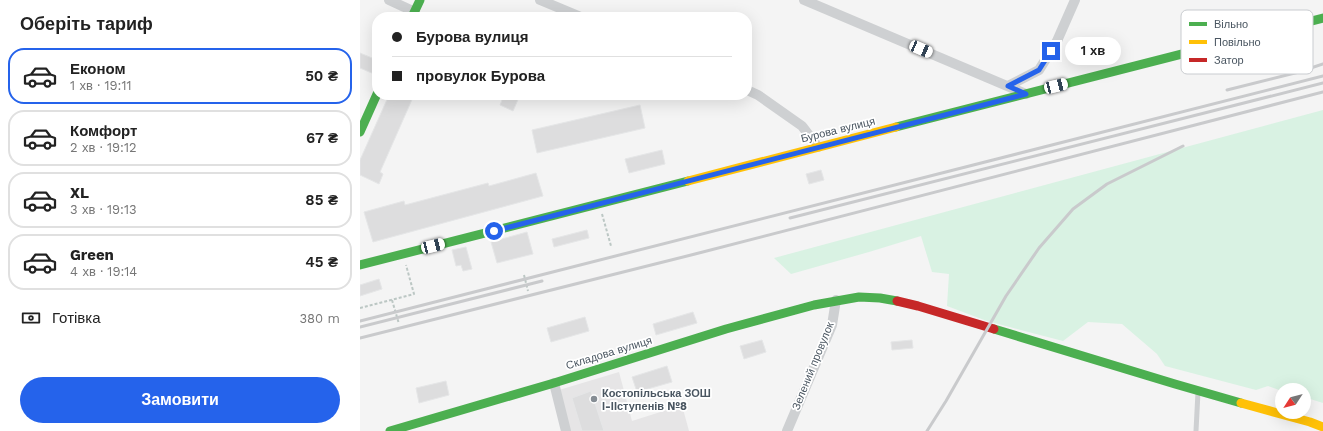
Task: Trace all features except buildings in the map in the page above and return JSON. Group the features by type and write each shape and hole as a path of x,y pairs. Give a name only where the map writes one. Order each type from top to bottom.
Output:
{"street":[{"path":"389,0 410,12"},
{"path":"414,12 420,0"},
{"path":"540,0 569,12"},
{"path":"804,0 1026,94"},
{"path":"1008,86 1039,70 1057,41 1075,0"},
{"name":"Бурова вулиця","path":"1313,21 1323,18"},
{"name":"Бурова вулиця","path":"360,265 1181,54"},
{"path":"752,92 802,126 818,147"},
{"path":"360,132 374,100"},
{"name":"Складова вулиця","path":"390,431 422,427 554,383 726,329 836,300 859,298 880,298 918,306 1198,391 1323,426"},
{"name":"Зелений провулок","path":"787,431 832,325 836,300"},
{"path":"554,383 566,431"}],"lane":[{"path":"1196,431 1198,391"}],"path":[{"path":"599,204 611,246"},
{"path":"360,308 414,294 403,254"},
{"path":"524,275 528,291"},
{"path":"392,300 399,324"}],"shaded area":[{"name":"Костопільська ЗОШ І-ІІступенів №8","path":"619,372 632,421 673,408 683,409 689,431 570,431 559,390"}],"green space":[{"path":"1323,110 1323,403 1311,399 1311,383 1275,383 1275,388 1268,386 1256,390 1165,366 1157,354 1122,324 1088,322 1063,341 987,321 947,306 949,274 932,272 921,236 791,274 774,258"}],"railway":[{"path":"1313,67 1323,64"},
{"path":"1227,90 1291,74"},
{"path":"360,321 1323,76"},
{"path":"790,218 1323,83"},
{"path":"360,338 695,254 1323,92"},
{"path":"927,431 946,401 1006,296 1039,248 1073,209 1107,184 1183,146"},
{"path":"360,327 542,281"}],"traffic: fast":[{"path":"414,12 420,0"},
{"path":"1313,21 1323,18"},
{"path":"896,127 1181,54"},
{"path":"360,132 374,100"},
{"path":"360,265 688,181"},
{"path":"390,431 554,383 726,329 814,305 859,297 880,298 897,301"},
{"path":"994,329 1241,403"}],"traffic: slow":[{"path":"688,181 896,127"},
{"path":"1241,403 1323,427"}],"traffic: jam":[{"path":"897,301 994,329"}],"place":[{"name":"Костопільська ЗОШ І-ІІступенів №8","path":"594,399"}],"route":[{"path":"494,231 1026,94 1008,86 1039,70 1051,51"}]}
